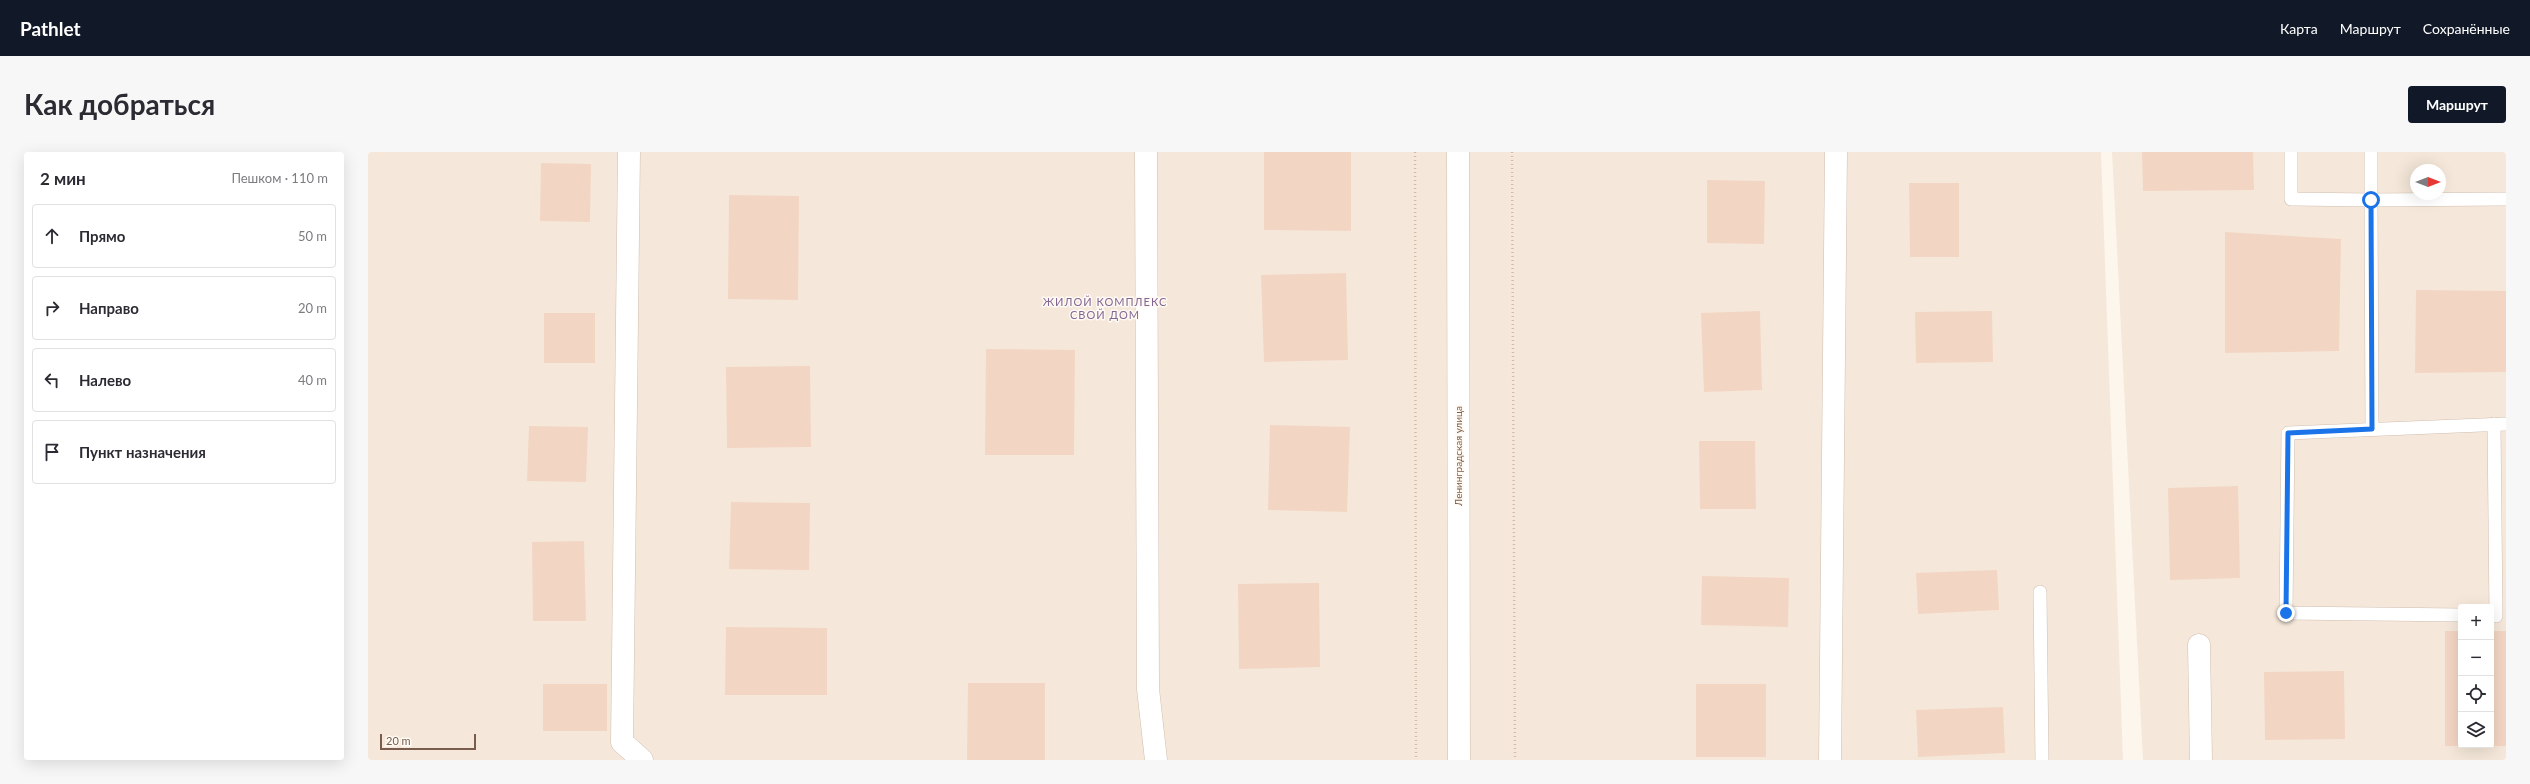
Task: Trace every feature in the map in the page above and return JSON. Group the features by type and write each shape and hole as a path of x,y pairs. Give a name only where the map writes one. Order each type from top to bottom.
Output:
{"street":[{"path":"629,152 622,742 642,760"},
{"path":"1146,152 1148,689 1156,760"},
{"name":"Ленинградская улица","path":"1458,152 1459,760"},
{"path":"1830,760 1834,152"},
{"path":"2199,645 2201,760"}],"lane":[{"path":"2291,152 2291,199 2506,199"},
{"path":"2371,152 2372,429"},
{"path":"2458,615 2286,613 2288,433 2500,424 2496,616 2494,616"},
{"path":"2040,592 2042,760"}],"path":[{"path":"1415,152 1416,760"},
{"path":"1512,152 1515,760"}],"shaded area":[{"path":"368,152 2101,152 2123,760 368,760"},
{"path":"2112,152 2506,152 2506,760 2143,760"}],"building":[{"path":"1264,152 1351,152 1351,231 1264,230"},
{"path":"2142,152 2253,152 2254,190 2143,191"},
{"path":"541,163 591,164 590,222 540,221"},
{"path":"1707,180 1765,181 1764,244 1707,243"},
{"path":"1909,183 1959,183 1959,257 1910,257"},
{"path":"729,195 799,196 798,300 728,299"},
{"path":"2225,232 2341,239 2339,351 2225,353"},
{"path":"1346,273 1348,360 1264,362 1261,275"},
{"path":"2416,290 2506,291 2506,372 2415,373"},
{"path":"1760,311 1762,390 1704,392 1701,313"},
{"path":"1992,311 1993,362 1916,363 1915,312"},
{"path":"544,313 595,313 595,363 544,363"},
{"path":"986,349 1075,350 1074,455 985,455"},
{"path":"810,366 811,447 727,448 726,367"},
{"path":"1270,425 1350,427 1347,512 1268,510"},
{"path":"529,426 588,427 586,482 527,481"},
{"path":"1699,441 1755,441 1756,509 1700,509"},
{"path":"2238,486 2240,578 2170,580 2168,488"},
{"path":"731,502 810,503 809,570 729,569"},
{"path":"584,541 586,621 533,621 532,542"},
{"path":"1997,570 1999,610 1918,614 1916,573"},
{"path":"1702,576 1789,578 1788,627 1701,625"},
{"path":"1319,583 1320,667 1239,669 1238,584"},
{"path":"726,627 827,628 827,695 725,695"},
{"path":"2445,631 2458,631 2458,746 2445,746"},
{"path":"2494,631 2506,631 2506,746 2494,746"},
{"path":"2344,671 2345,739 2265,740 2264,672"},
{"path":"968,683 1045,683 1045,760 967,760"},
{"path":"543,684 607,684 607,731 543,731"},
{"path":"1696,684 1766,684 1766,757 1696,757"},
{"path":"2003,707 2005,753 1918,757 1916,710"}],"district":[{"name":"ЖИЛОЙ КОМПЛЕКС СВОЙ ДОМ","path":"1105,307"}],"route":[{"path":"2286,613 2288,433 2372,429 2371,200"}]}
